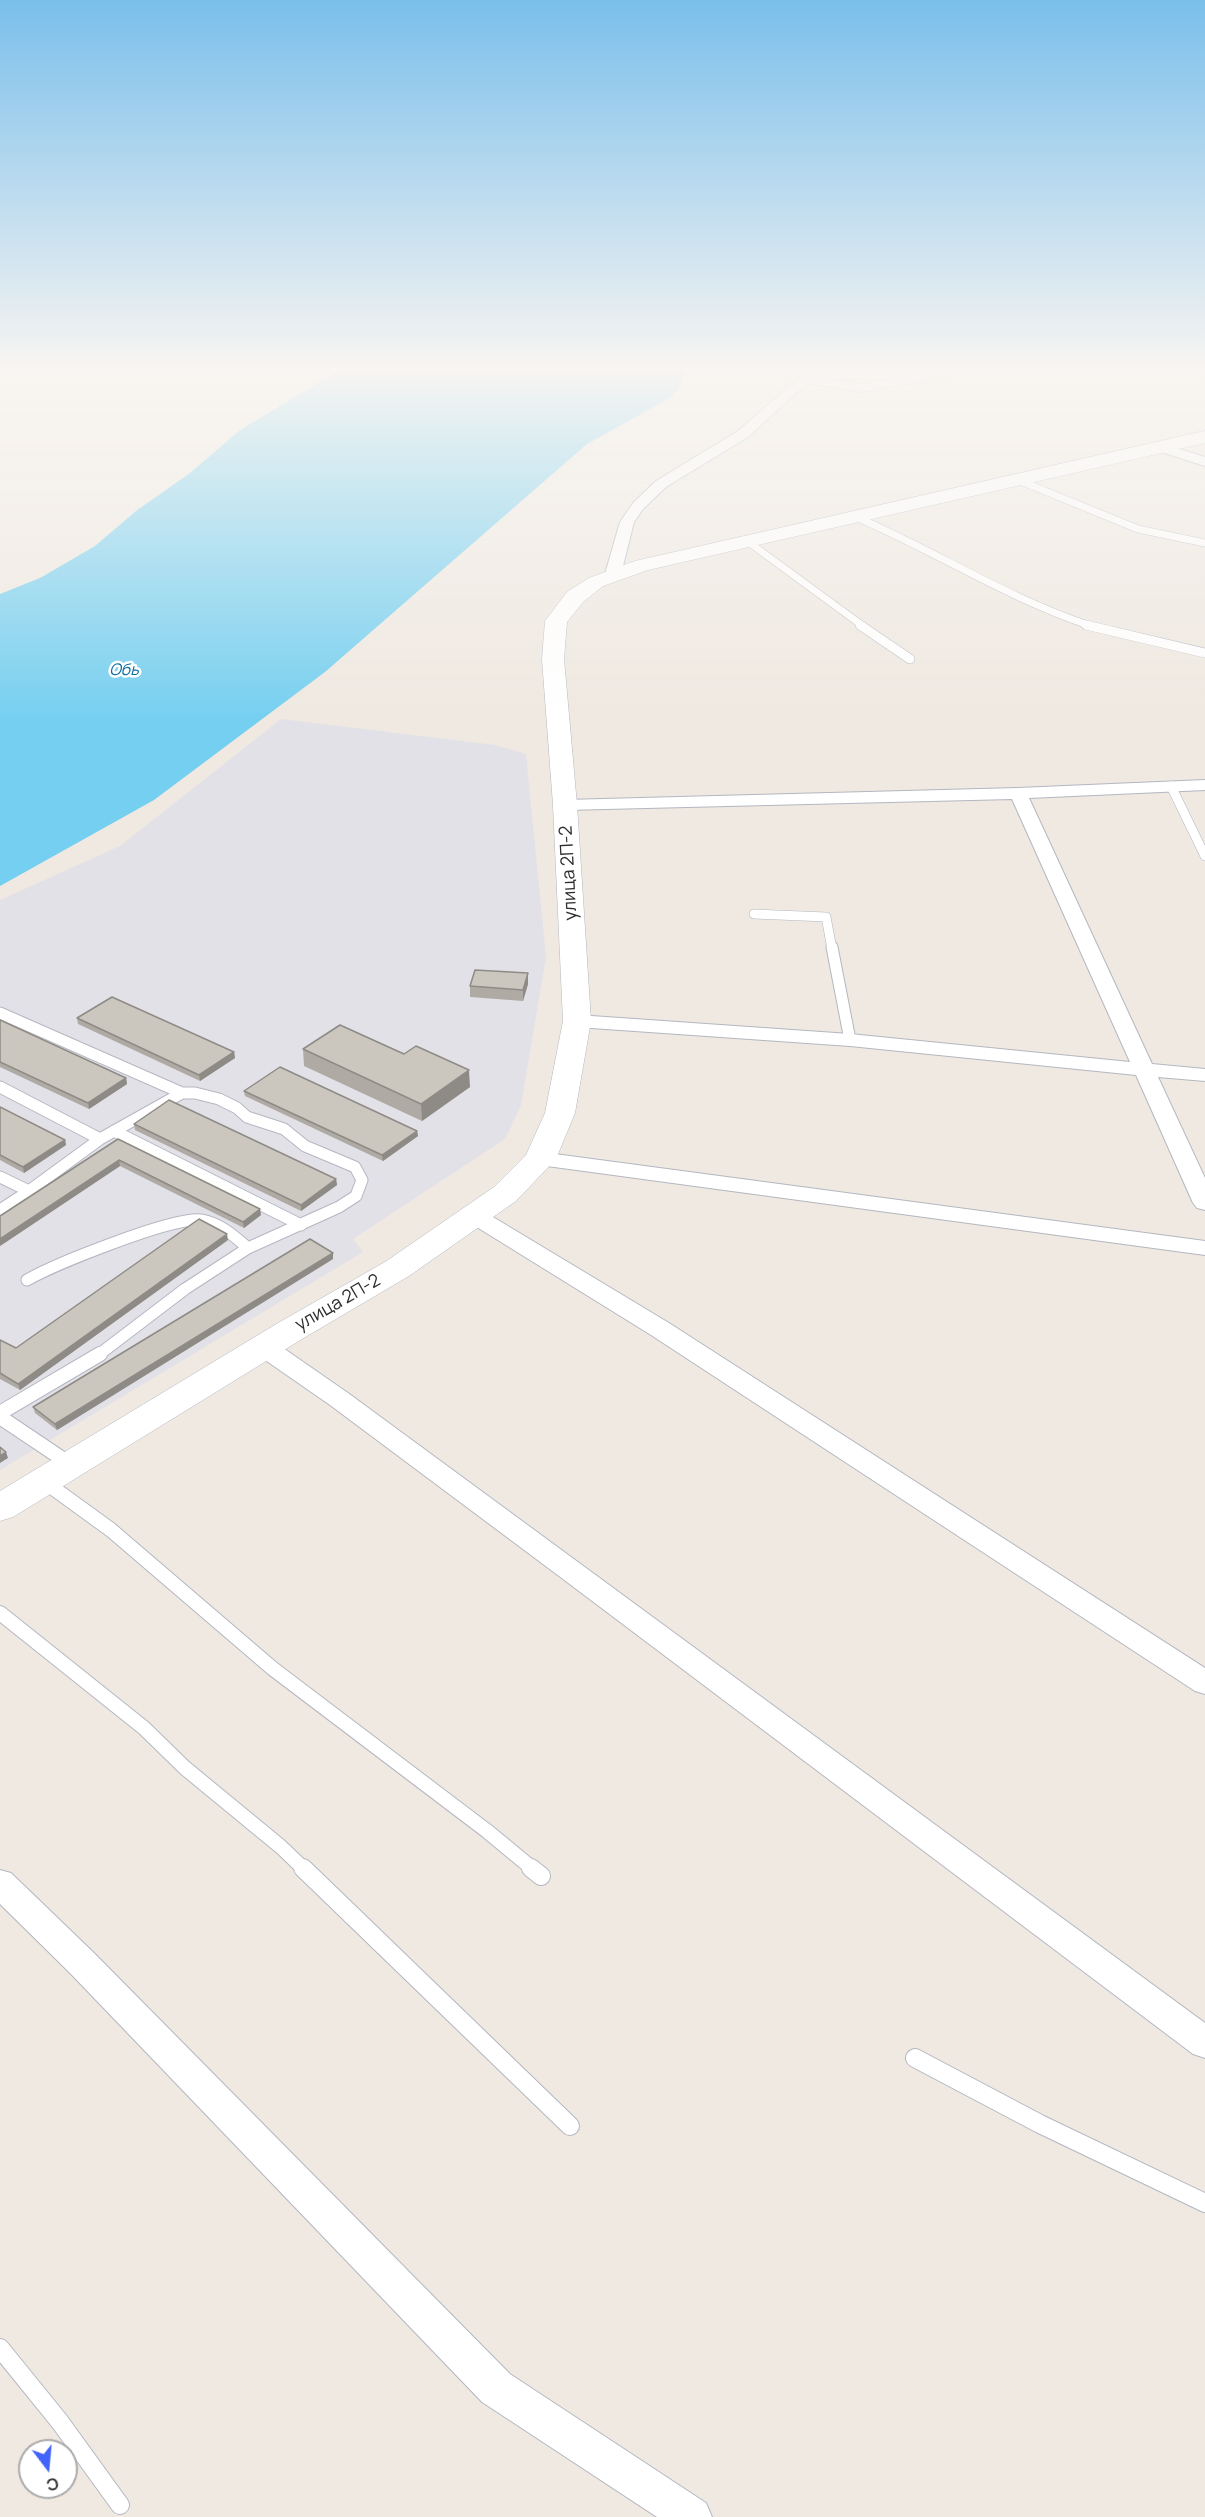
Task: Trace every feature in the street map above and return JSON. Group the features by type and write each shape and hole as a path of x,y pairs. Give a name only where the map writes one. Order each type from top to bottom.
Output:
{"main road":[{"name":"улица 2П-2","path":"0,1508 397,1269 505,1194 540,1158 560,1113 577,1021 565,805 553,659 556,621 575,597 613,574 642,565 985,487"}],"street":[{"path":"613,574 627,522 638,506 657,487"},
{"path":"565,805 1018,793 1205,785"},
{"path":"1018,793 1142,1070 1205,1203"},
{"path":"577,1021 850,1040 1205,1075"},
{"path":"540,1158 1205,1248"},
{"path":"475,1216 660,1329 1205,1683"},
{"path":"264,1347 339,1399 560,1562 1205,2043"},
{"path":"0,1884 82,1963 496,2388 692,2517"}],"lane":[{"path":"1036,487 1138,530 1205,543"},
{"path":"856,517 902,537 1057,615 1093,627 1205,653"},
{"path":"747,541 810,585 855,623 910,659"},
{"path":"1171,786 1205,856"},
{"path":"754,914 826,917 850,1040"},
{"path":"0,1013 182,1094"},
{"path":"0,1087 100,1139"},
{"path":"0,1210 100,1139 166,1100 182,1094 195,1093 219,1099 237,1108 247,1117 284,1129 305,1146 355,1167 362,1180 356,1196 339,1207 248,1248 185,1289 100,1354 0,1415 71,1464"},
{"path":"114,1131 301,1225"},
{"path":"0,1177 29,1191"},
{"path":"27,1280 50,1267 128,1239 175,1224 200,1220 222,1227 248,1248"},
{"path":"44,1482 111,1530 272,1668 478,1824 540,1876"},
{"path":"0,1613 144,1728 185,1768 281,1847 570,2126"},
{"path":"915,2058 1040,2124 1205,2203"},
{"path":"0,2348 60,2422 120,2505"}],"shaded area":[{"path":"281,719 495,745 526,754 546,957 521,1105 505,1139 353,1239 363,1252 0,1470 0,900 120,846"}],"water":[{"name":"Обь","path":"169,487 537,487 325,672 154,800 0,886 0,594 40,578 95,546 136,511"}],"building":[{"path":"475,970 528,973 523,990 470,986"},
{"path":"112,997 234,1052 199,1075 77,1018"},
{"path":"0,1020 126,1078 88,1103 0,1062"},
{"path":"340,1025 404,1054 416,1046 469,1070 421,1104 303,1049"},
{"path":"280,1067 417,1131 382,1155 244,1091"},
{"path":"169,1100 336,1179 301,1205 134,1124"},
{"path":"0,1107 65,1140 23,1167 0,1155"},
{"path":"118,1139 260,1209 243,1222 119,1160 0,1239 0,1216"},
{"path":"199,1219 227,1234 18,1384 0,1373 0,1340 16,1348"},
{"path":"310,1239 333,1253 55,1424 33,1407"},
{"path":"0,1447 6,1452 0,1456"}]}
